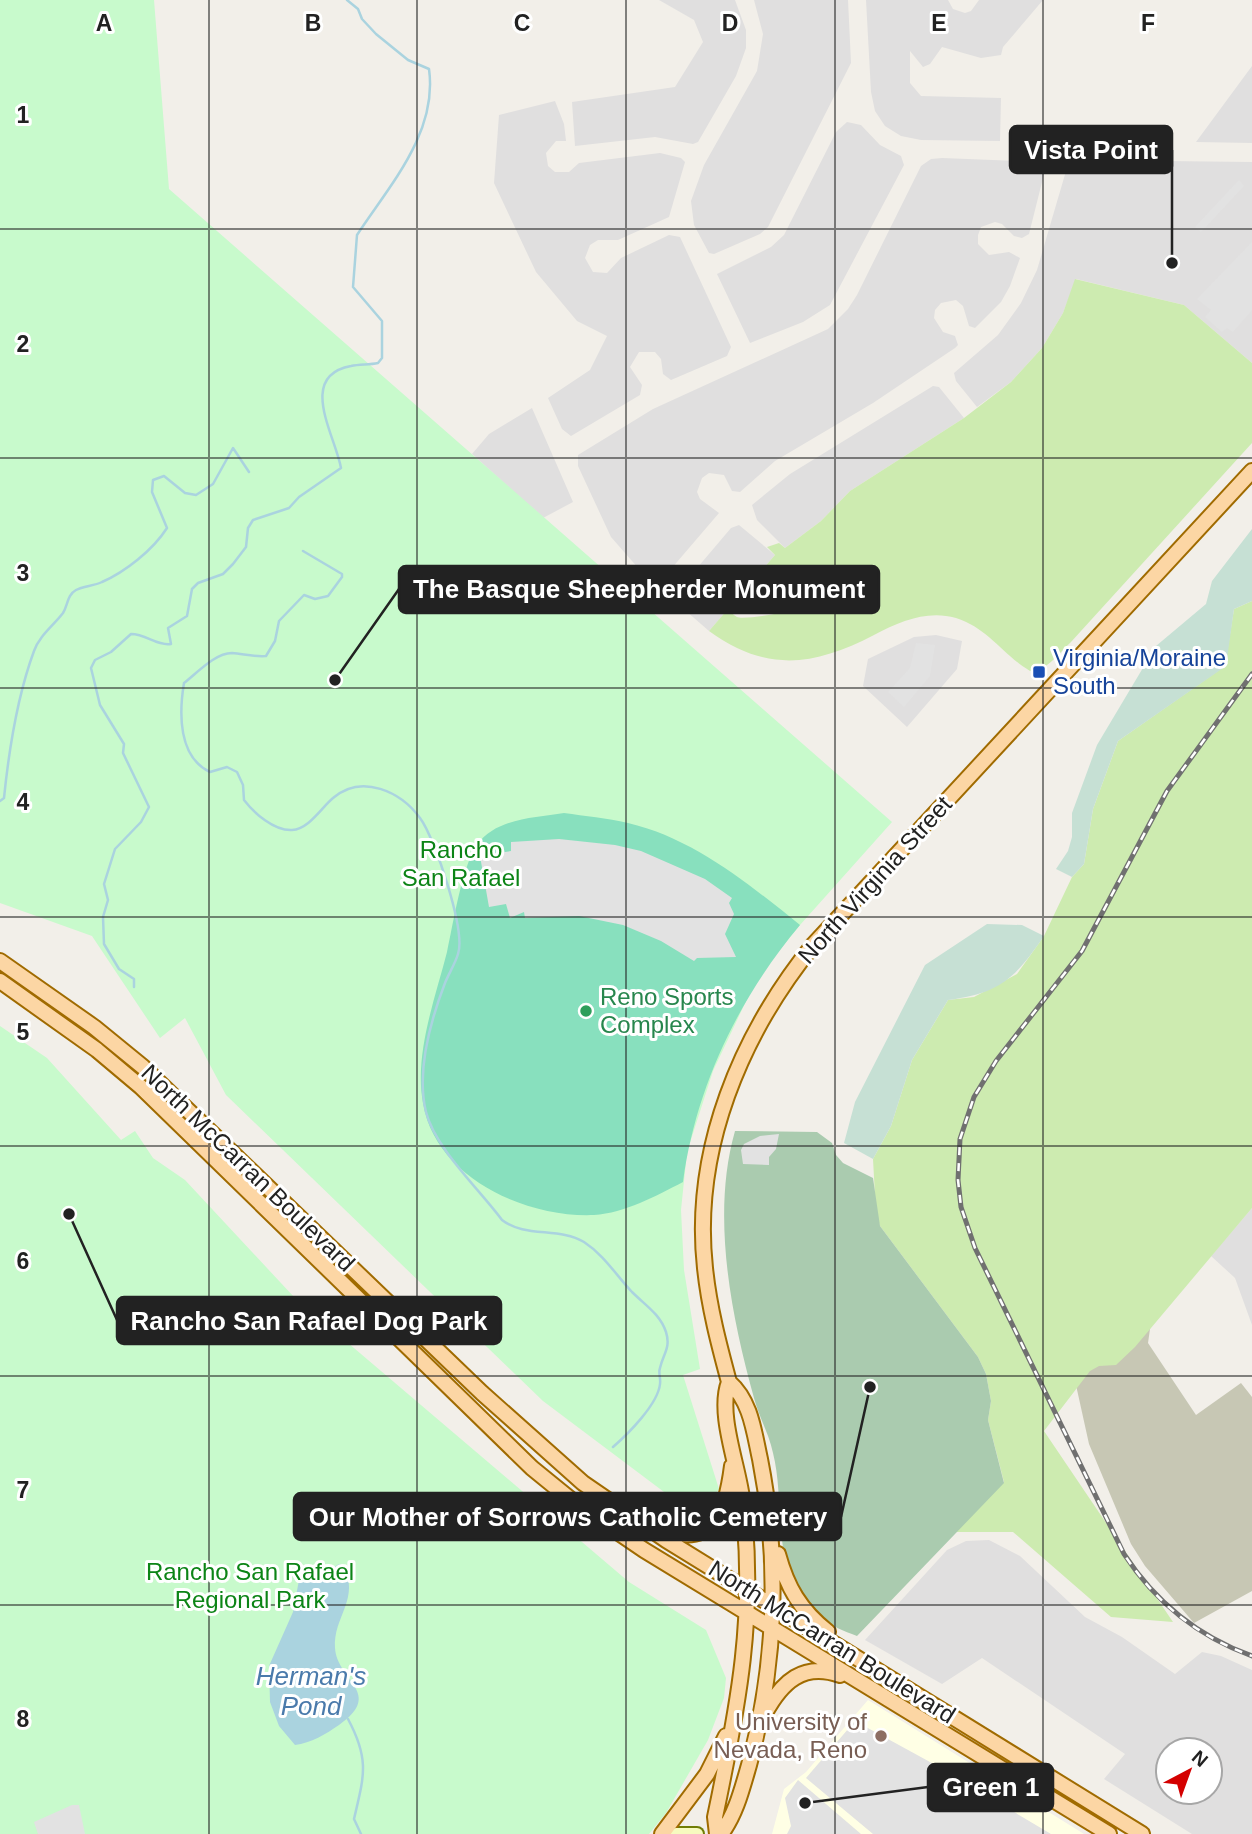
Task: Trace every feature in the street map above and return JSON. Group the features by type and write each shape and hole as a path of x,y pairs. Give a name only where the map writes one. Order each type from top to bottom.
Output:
{"main road":[{"name":"North Virginia Street","path":"719,1834 715,1817 736,1716 749,1592 745,1521 724,1401 729,1382 704,1266 705,1191 711,1153 746,1048 767,1010 829,928 1252,471"},
{"name":"North McCarran Boulevard","path":"0,961 128,1054 528,1436 620,1511 772,1606 837,1642 870,1666 1142,1834"},
{"name":"North McCarran Boulevard","path":"0,981 112,1061 552,1485 625,1538 772,1629 817,1665 858,1681 1109,1834"},
{"path":"217,1160 228,1148"},
{"name":"North Virginia Street","path":"719,1834 729,1823 740,1795 758,1726 772,1629 770,1529 763,1477 745,1401 729,1382"},
{"path":"620,1511 677,1534 689,1534 709,1527 723,1512 727,1502 734,1450"},
{"path":"770,1529 791,1593 837,1642"},
{"path":"758,1726 780,1687 817,1665"},
{"path":"662,1834 707,1774 736,1716"},
{"path":"676,1834 696,1834"}],"shaded area":[{"path":"659,0 735,0 746,30 746,48 736,76 698,142 693,144 655,137 575,146 572,102 675,87 703,42 694,20"},
{"path":"754,0 848,0 851,63 768,227 760,234 714,254 709,253 694,225 691,201 704,165 757,71 763,34"},
{"path":"866,0 948,0 953,9 965,13 971,11 979,0 1043,0 1003,47 1001,55 981,58 942,47 930,64 923,67 910,51 910,83 921,96 1001,98 1000,141 921,140 901,136 885,126 875,111 871,92"},
{"path":"1252,66 1252,143 1196,142"},
{"path":"555,101 564,124 566,141 556,141 546,153 548,166 555,172 569,172 579,163 660,153 681,158 685,162 669,217 618,240 598,240 590,245 585,258 593,272 607,273 621,258 669,235 680,237 731,347 727,356 671,380 663,374 661,359 655,352 639,352 630,367 642,385 640,395 571,436 562,429 548,398 590,370 607,336 577,321 536,272 494,183 499,115"},
{"path":"847,122 861,125 880,145 901,156 904,165 830,305 803,322 750,343 717,274 771,247 784,235 836,132"},
{"path":"931,159 1047,162 1029,234 1022,238 1014,236 1002,224 995,222 981,227 978,235 978,244 989,255 1009,252 1020,258 1001,302 975,328 969,326 963,306 956,300 941,303 935,310 934,318 943,332 955,336 958,345 955,348 873,403 775,461 740,492 732,491 724,475 709,473 702,478 697,492 700,499 719,513 665,576 659,580 646,577 611,537 578,466 578,455 653,409 828,329 848,309 857,295 921,166"},
{"path":"1078,160 1252,162 1252,363 1184,305 1076,279 1063,313 1042,348 1011,382 977,407 956,381 954,373 998,335 1021,303 1037,270 1066,171"},
{"path":"1239,180 1244,186 1201,232 1195,227"},
{"path":"1252,242 1252,310 1233,332 1227,328 1222,332 1205,317 1211,310 1197,299"},
{"path":"933,386 939,387 964,418 850,491 821,521 785,548 757,520 752,505 790,474"},
{"path":"532,408 573,502 543,518 472,454 489,434"},
{"path":"739,525 775,555 709,631 678,604 675,594 731,528"},
{"path":"1252,529 1252,601 1234,609 1226,666 1118,741 1093,809 1084,864 1072,877 1056,869 1068,851 1072,837 1072,813 1097,745 1156,646 1206,604 1212,581"},
{"path":"936,635 962,641 957,669 907,727 863,686 868,659 914,637"},
{"path":"916,643 935,645 930,676 904,707 888,692 910,668"},
{"path":"559,839 615,845 641,851 705,879 732,898 729,903 734,914 725,934 736,957 697,958 694,961 661,941 623,925 579,916 525,918 524,912 510,918 506,904 489,907 480,856 511,851 511,842"},
{"path":"987,924 1022,925 1044,936 1024,963 1005,981 981,993 948,1000 912,1060 891,1126 873,1159 844,1143 855,1102 925,965"},
{"path":"1012,1095 1152,1315 1148,1343 1196,1415 1241,1383 1252,1397 1252,1591 1194,1623 1145,1566 1131,1544 1089,1444"},
{"path":"735,1131 817,1132 832,1143 836,1155 843,1163 873,1178 880,1226 978,1357 986,1374 991,1401 988,1420 1004,1483 857,1636 830,1624 814,1613 796,1589 785,1557 773,1453 746,1366 727,1265 725,1196"},
{"path":"779,1134 776,1149 769,1157 769,1165 743,1164 741,1150 744,1144 760,1136"},
{"path":"1252,1208 1252,1325 1235,1278 1211,1256"},
{"path":"989,1540 1020,1556 1085,1617 1122,1637 1175,1674 1202,1652 1221,1656 1252,1670 1252,1834 1192,1834 1104,1779 1125,1754 982,1658 942,1684 865,1640 947,1550 966,1541"},
{"name":"University of Nevada, Reno","path":"868,1700 1084,1834 772,1834 784,1789 806,1772"},
{"name":"University of Nevada, Reno","path":"855,1721 1051,1834 873,1834 806,1778"},
{"path":"798,1780 861,1834 787,1834 791,1826 785,1798"},
{"path":"72,1805 79,1805 85,1834 38,1834 34,1822"}],"green space":[{"name":"Rancho San Rafael","path":"0,0 154,0 169,189 892,822 800,925 757,978 713,1071 687,1152 681,1210 684,1270 700,1369 683,1375 719,1489 700,1519 543,1401 226,1095 185,1018 160,1038 92,936 0,903"},
{"path":"1075,279 1184,305 1252,363 1252,443 1057,656 1042,668 1030,671 967,622 935,615 894,625 831,653 791,660 751,654 730,645 709,631 728,609 741,618 791,609 800,593 792,583 780,586 772,601 762,603 741,594 775,555 767,547 779,543 785,548 821,521 850,491 964,418 1011,382 1042,348 1063,313"},
{"path":"1252,601 1252,1208 1135,1347 1116,1365 1099,1366 1090,1371 1044,1431 1173,1622 1111,1617 1013,1532 955,1532 1004,1482 988,1420 991,1401 986,1374 978,1357 880,1226 876,1214 873,1159 891,1126 912,1060 948,1000 974,997 1017,974 1044,936 1072,877 1084,864 1093,809 1118,741 1225,666 1234,609"},
{"name":"Reno Sports Complex","path":"564,813 628,823 675,840 719,864 800,925 758,982 723,1045 698,1112 683,1182 651,1198 606,1214 567,1214 540,1209 487,1188 464,1172 445,1152 431,1129 423,1103 421,1084 427,1027 462,881 477,845 494,829 505,824"},
{"name":"Rancho San Rafael Regional Park","path":"0,1026 47,1058 121,1140 135,1131 153,1158 185,1180 294,1297 629,1582 706,1630 726,1678 724,1698 708,1740 666,1813 649,1834 0,1834"}],"water":[{"name":"Herman's Pond","path":"339,1564 343,1565 348,1577 349,1588 335,1648 343,1669 355,1687 358,1704 352,1714 324,1735 295,1745 279,1726 270,1702 269,1666 293,1612 299,1580 327,1572"}],"waterway":[{"path":"134,987 134,979 119,969 104,944 103,917 108,900 104,884 115,849 141,822 149,807 123,753 124,744 100,705 91,668 95,660 111,652 131,634 171,644 168,628 187,616 192,589 198,583 223,574 233,564 246,547 248,528 253,520 289,508 299,497 341,468 324,408 326,382 335,372 351,366 378,363 382,358 382,321 353,287 357,235 396,178 419,137 430,92 429,69 408,60 376,34 362,19 358,9 347,0"},
{"path":"0,801 4,798 18,705 36,646 63,613 73,592 111,578 129,566 146,552 167,528 152,492 153,480 164,476 185,493 196,495 213,484 233,448 249,472"},
{"path":"303,551 342,574 342,577 328,596 315,599 304,595 279,621 275,641 266,656 232,653 219,656 184,683 181,707 186,745 199,765 210,772 227,767 237,772 243,785 244,800 278,828 298,829 344,791 368,786 402,800 420,818 448,885 459,942 458,954 439,998 426,1047 423,1096 431,1126 448,1154 502,1220 521,1229 574,1237 584,1242 598,1253 656,1315 666,1332 667,1347 659,1370 658,1392 641,1418 613,1447"},
{"path":"348,1719 362,1757 362,1779 354,1819 361,1834"}],"railway":[{"path":"1252,674 1167,791 1082,951 996,1061 974,1097 960,1139 958,1180 961,1207 975,1248 1124,1554 1150,1588 1179,1616 1213,1639 1252,1656"}],"place":[{"name":"Vista Point","path":"1172,263"},
{"name":"Virginia/Moraine South","path":"1039,672"},
{"name":"The Basque Sheepherder Monument","path":"335,680"},
{"name":"Reno Sports Complex","path":"586,1011"},
{"name":"Rancho San Rafael Dog Park","path":"69,1214"},
{"name":"Our Mother of Sorrows Catholic Cemetery","path":"870,1387"},
{"name":"University of Nevada, Reno","path":"881,1736"},
{"name":"Green 1","path":"805,1803"}]}
